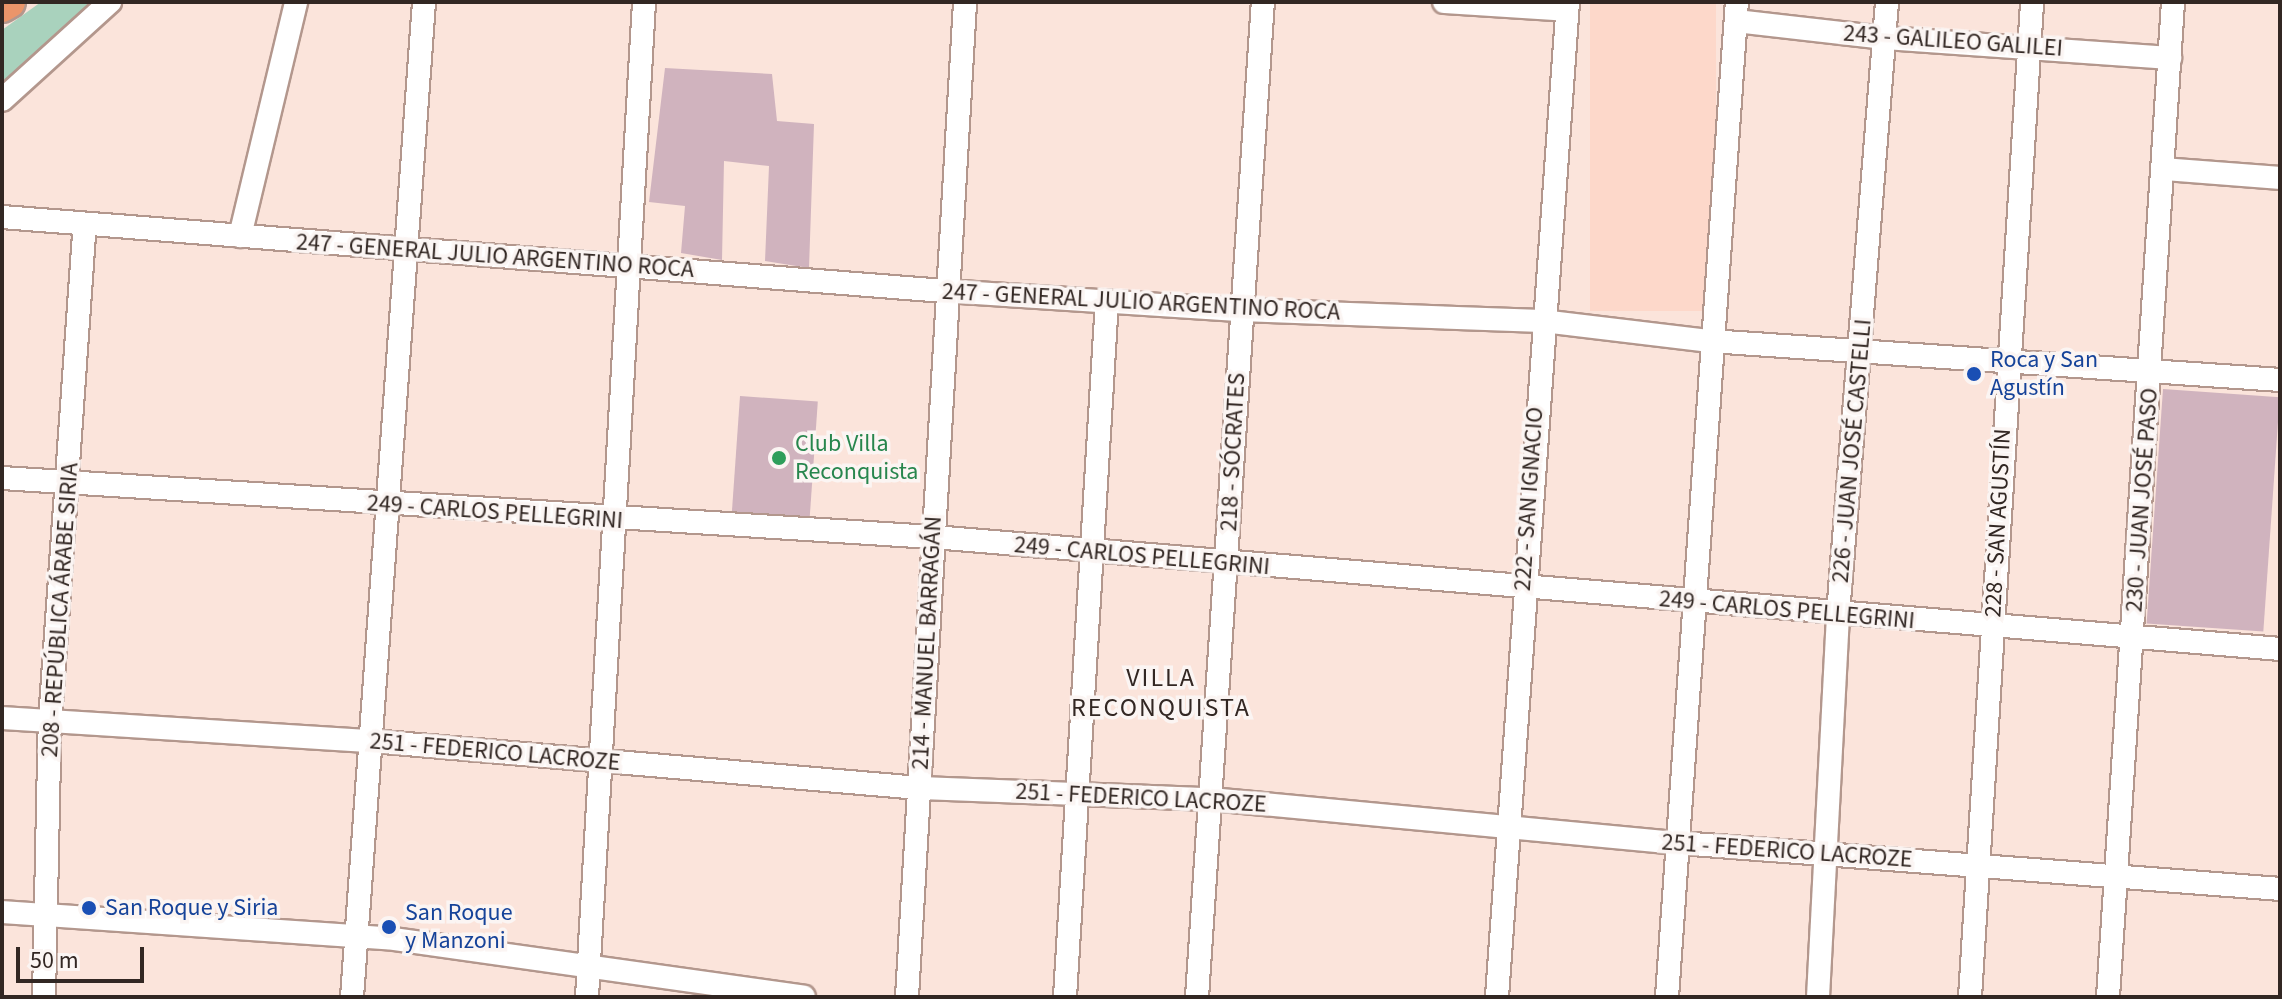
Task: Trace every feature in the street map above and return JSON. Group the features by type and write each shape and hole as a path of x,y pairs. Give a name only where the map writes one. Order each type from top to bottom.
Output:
{"highway":[{"path":"2,6 9,2"}],"street":[{"path":"2,100 110,2"},
{"path":"240,236 296,2"},
{"path":"352,997 409,249 424,2"},
{"path":"587,997 644,2"},
{"name":"214 - MANUEL BARRAGÁN","path":"907,997 945,291 965,2"},
{"name":"218 - SÓCRATES","path":"1197,997 1263,2"},
{"path":"1444,2 1568,6"},
{"name":"226 - JUAN JOSÉ CASTELLI","path":"1818,997 1838,614 1887,2"},
{"name":"228 - SAN AGUSTÍN","path":"1970,997 2032,2"},
{"name":"230 - JUAN JOSÉ PASO","path":"2108,997 2173,2"},
{"name":"222 - SAN IGNACIO","path":"1497,997 1511,826 1523,589 1542,321 1568,6"},
{"path":"1667,997 1680,843 1710,341 1736,11"},
{"name":"243 - GALILEO GALILEI","path":"1736,11 1885,38 2170,58"},
{"path":"2163,169 2280,178"},
{"name":"247 - GENERAL JULIO ARGENTINO ROCA","path":"2,217 945,291 1241,310 1542,321 1710,341 2280,380"},
{"name":"208 - REPÚBLICA ÁRABE SIRIA","path":"44,997 50,721 85,224"},
{"path":"1065,997 1107,301"},
{"name":"249 - CARLOS PELLEGRINI","path":"2,478 388,506 933,537 1227,565 2280,649"},
{"name":"251 - FEDERICO LACROZE","path":"2,718 372,741 919,788 1211,799 1680,843 1825,851 2280,889"},
{"path":"2,912 357,935 589,963 804,997"}],"shaded area":[{"path":"1590,2 1716,2 1716,311 1590,311"}],"green space":[{"path":"41,2 94,2 2,84 2,30"}],"building":[{"path":"665,68 772,74 777,121 814,124 809,268 765,261 769,166 724,161 722,260 681,253 685,206 649,202"},
{"path":"2163,389 2280,397 2263,632 2147,623"},
{"name":"Club Villa Reconquista","path":"740,396 818,401 810,519 732,514"}],"place":[{"name":"Roca y San Agustín","path":"1974,374"},
{"name":"Club Villa Reconquista","path":"779,458"},
{"name":"San Roque y Siria","path":"89,908"},
{"name":"San Roque y Manzoni","path":"389,927"}],"district":[{"name":"VILLA RECONQUISTA","path":"1161,693"}]}
